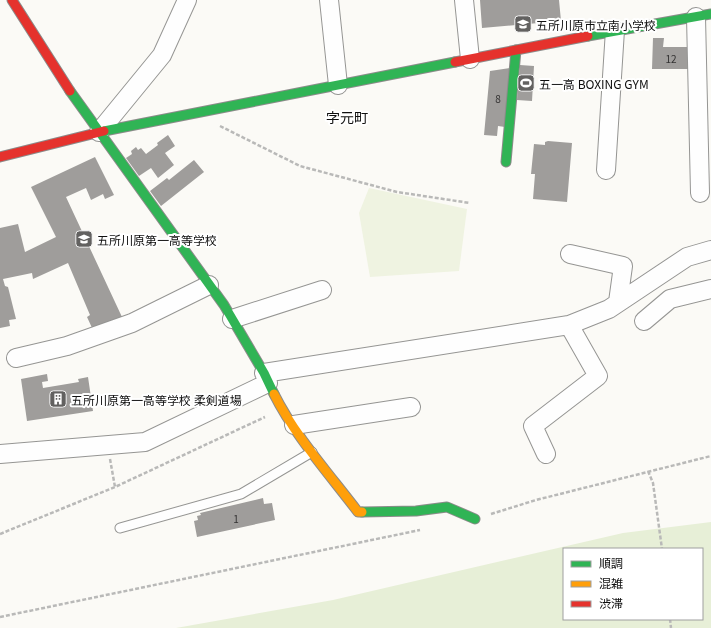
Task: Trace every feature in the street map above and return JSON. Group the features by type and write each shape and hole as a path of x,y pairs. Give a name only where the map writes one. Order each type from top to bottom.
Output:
{"street":[{"path":"12,0 63,82 232,319 266,378 282,410 358,512 416,511 448,507 475,519"},
{"path":"99,132 162,55 187,0"},
{"path":"329,0 338,85"},
{"path":"464,0 470,59"},
{"path":"0,157 99,132 615,30 703,15 700,193"},
{"path":"606,170 615,30"},
{"path":"506,162 516,50"},
{"path":"0,454 145,442 266,378 569,325 609,308 687,257 711,250"},
{"path":"570,254 623,266 618,302"},
{"path":"16,358 67,346 132,322 209,285"},
{"path":"644,322 670,299 711,289"},
{"path":"232,319 322,290"},
{"path":"546,454 534,426 598,376 569,325"},
{"path":"294,425 411,407"}],"lane":[{"path":"120,528 241,494 312,452"}],"path":[{"path":"219,126 300,166 397,192 470,203"},
{"path":"0,534 115,486 282,410"},
{"path":"107,445 115,486"},
{"path":"475,519 536,500 711,456"},
{"path":"648,471 653,483 662,548"},
{"path":"0,617 421,530"}],"green space":[{"path":"369,188 467,209 459,271 370,277 359,213"},
{"path":"711,522 711,628 176,628 333,600 623,533"}],"building":[{"name":"五所川原市立南小学校","path":"480,0 559,0 561,21 482,28"},
{"path":"653,38 664,38 663,47 691,47 690,69 652,69"},
{"name":"五一高 BOXING GYM","path":"520,65 534,66 532,101 517,100"},
{"path":"510,68 505,127 498,126 497,136 484,135 490,71"},
{"path":"168,135 175,146 165,153 174,165 158,178 151,168 139,176 126,158 132,154 131,151 136,147 138,150 141,148 146,154"},
{"path":"545,142 572,143 567,202 533,199 535,174 531,174 534,144 545,145"},
{"name":"五所川原第一高等学校","path":"95,157 114,195 105,199 103,194 91,200 86,188 66,197 122,317 93,330 87,317 90,315 68,263 33,279 32,273 3,279 5,286 8,287 16,319 9,320 10,326 0,328 0,228 18,224 25,252 56,237 31,187"},
{"path":"194,160 204,172 161,206 150,191 167,178 169,180"},
{"name":"五所川原第一高等学校 柔剣道場","path":"47,374 48,381 42,382 43,388 79,382 78,379 88,377 93,411 27,421 21,379"},
{"path":"263,498 264,504 272,503 275,520 197,537 194,521 198,520 197,516 201,515 200,513"}],"traffic: fast":[{"path":"588,36 711,14"},
{"path":"506,162 516,50"},
{"path":"104,131 455,62"},
{"path":"70,91 224,305 264,373 274,394"},
{"path":"362,512 416,511 447,507 475,519"}],"traffic: slow":[{"path":"274,394 282,410 313,455 358,512 362,512"}],"traffic: jam":[{"path":"12,0 70,91"},
{"path":"455,62 588,36"},
{"path":"0,157 104,131"}],"place":[{"name":"五所川原市立南小学校","path":"523,24"},
{"name":"五一高 BOXING GYM","path":"526,83"},
{"name":"五所川原第一高等学校","path":"84,239"},
{"name":"五所川原第一高等学校 柔剣道場","path":"58,399"}],"district":[{"name":"字元町","path":"347,117"}]}
